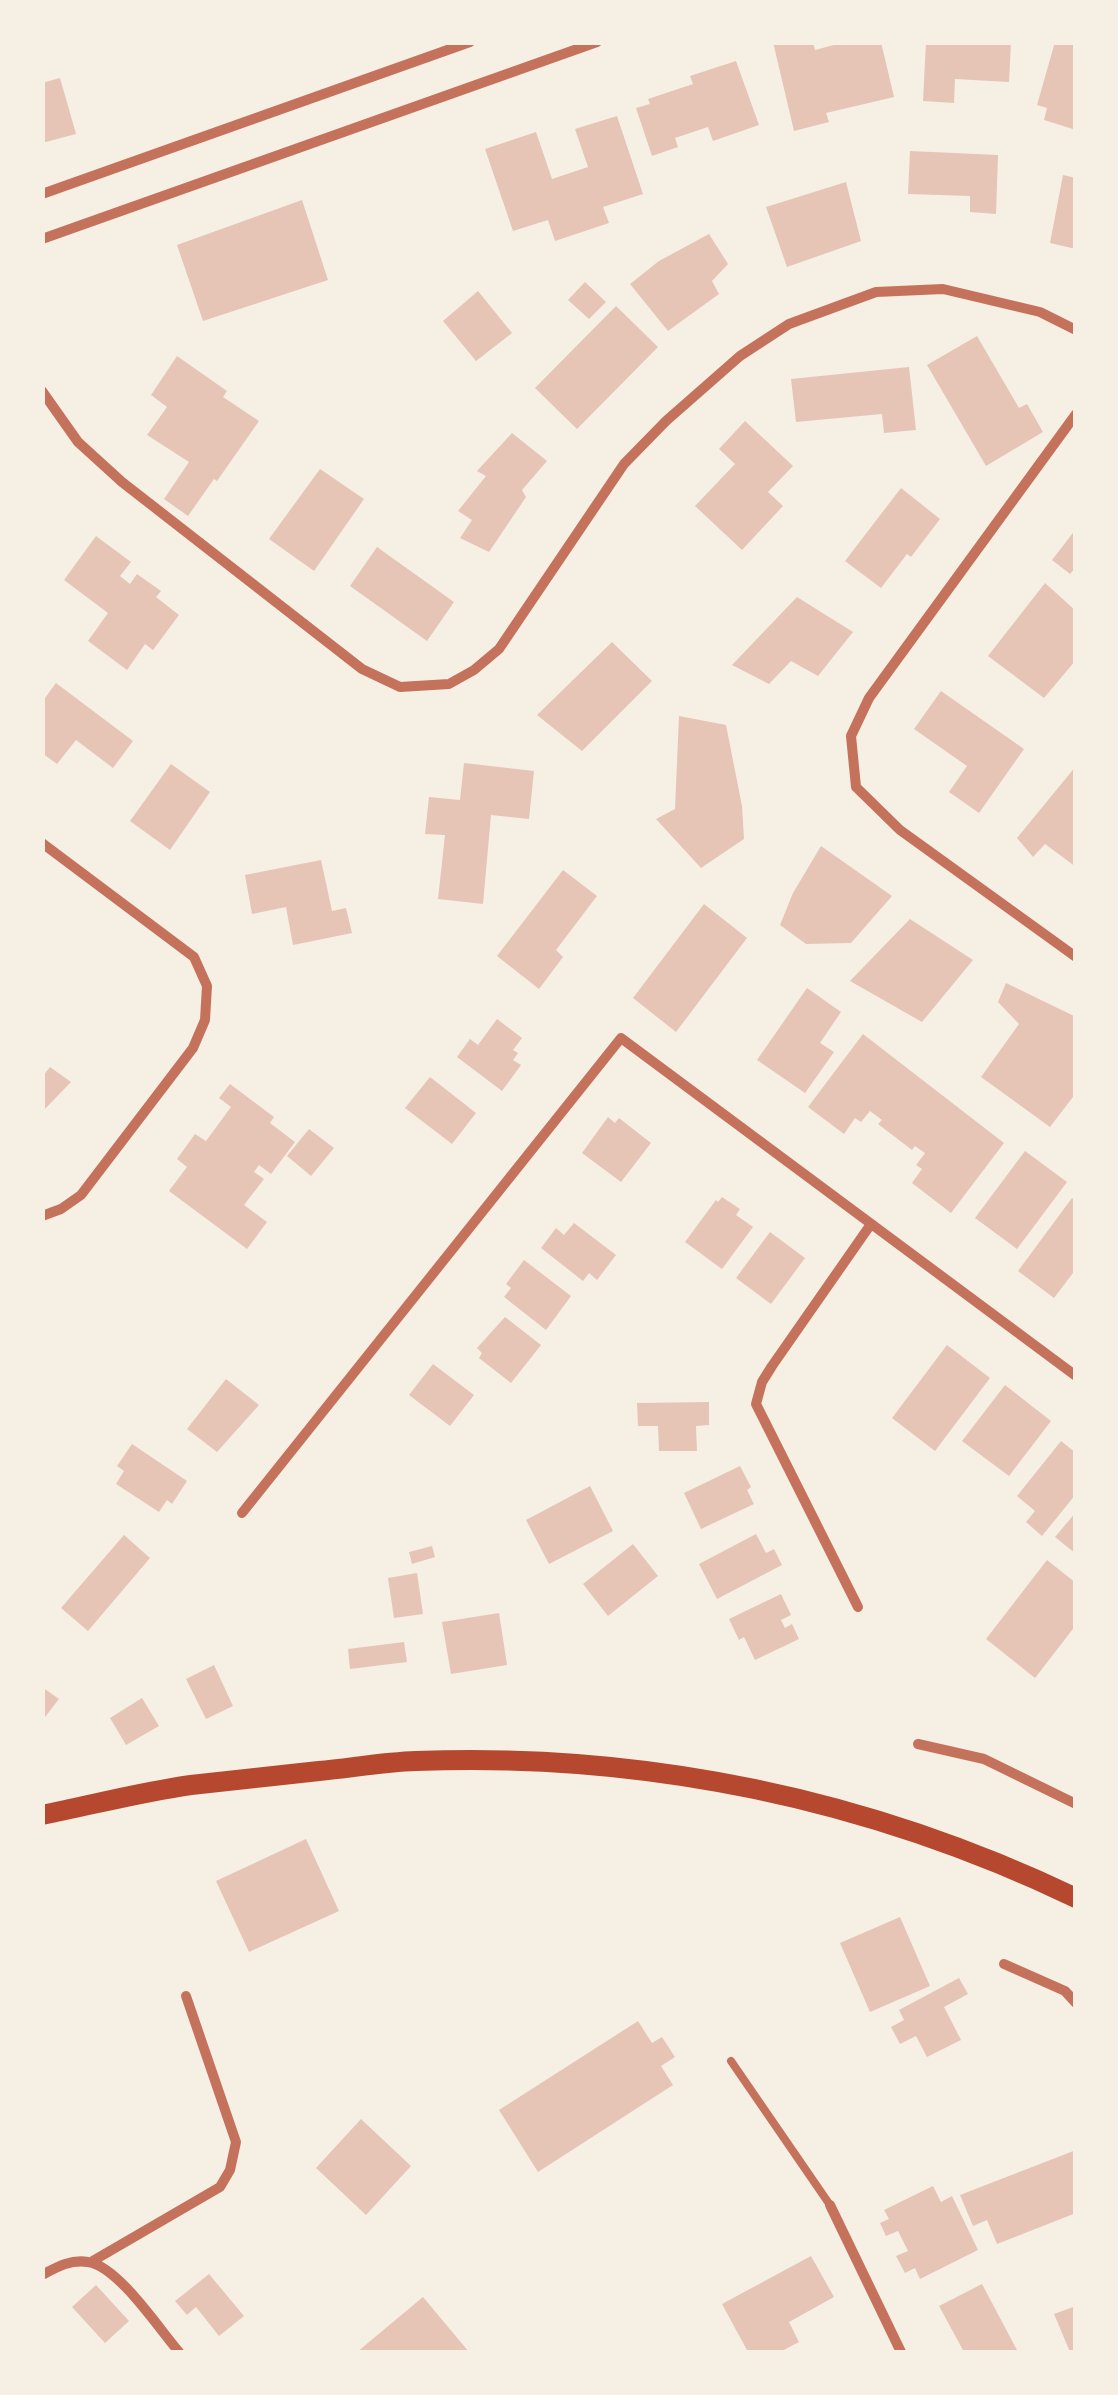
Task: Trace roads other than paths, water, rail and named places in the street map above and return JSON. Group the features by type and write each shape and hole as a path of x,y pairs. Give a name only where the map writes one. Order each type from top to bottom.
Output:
{"main road":[{"path":"42,1815 188,1786 415,1761 558,1762 702,1778 806,1798 909,1828 1020,1871 1076,1898"}],"street":[{"path":"42,194 470,42"},
{"path":"42,239 597,42"},
{"path":"42,392 78,442 122,482 362,669 400,687 449,684 499,649 624,464 740,356 789,324 876,292 943,290 1040,312 1076,330"},
{"path":"1076,414 869,698 851,736 856,787 900,830 1076,957"},
{"path":"42,843 194,957 207,986 205,1020 193,1048 81,1195 42,1216"},
{"path":"242,1513 621,1038 1076,1376"},
{"path":"858,1606 756,1404 762,1382 772,1366 871,1224"},
{"path":"918,1744 984,1759 1076,1804"},
{"path":"1004,1964 1065,1991 1076,2003"},
{"path":"91,2262 220,2187 230,2170 236,2142 186,1996"},
{"path":"830,2206 901,2352"},
{"path":"42,2275 67,2262 91,2262 113,2274 179,2352"}],"lane":[{"path":"731,2061 830,2206"}]}
